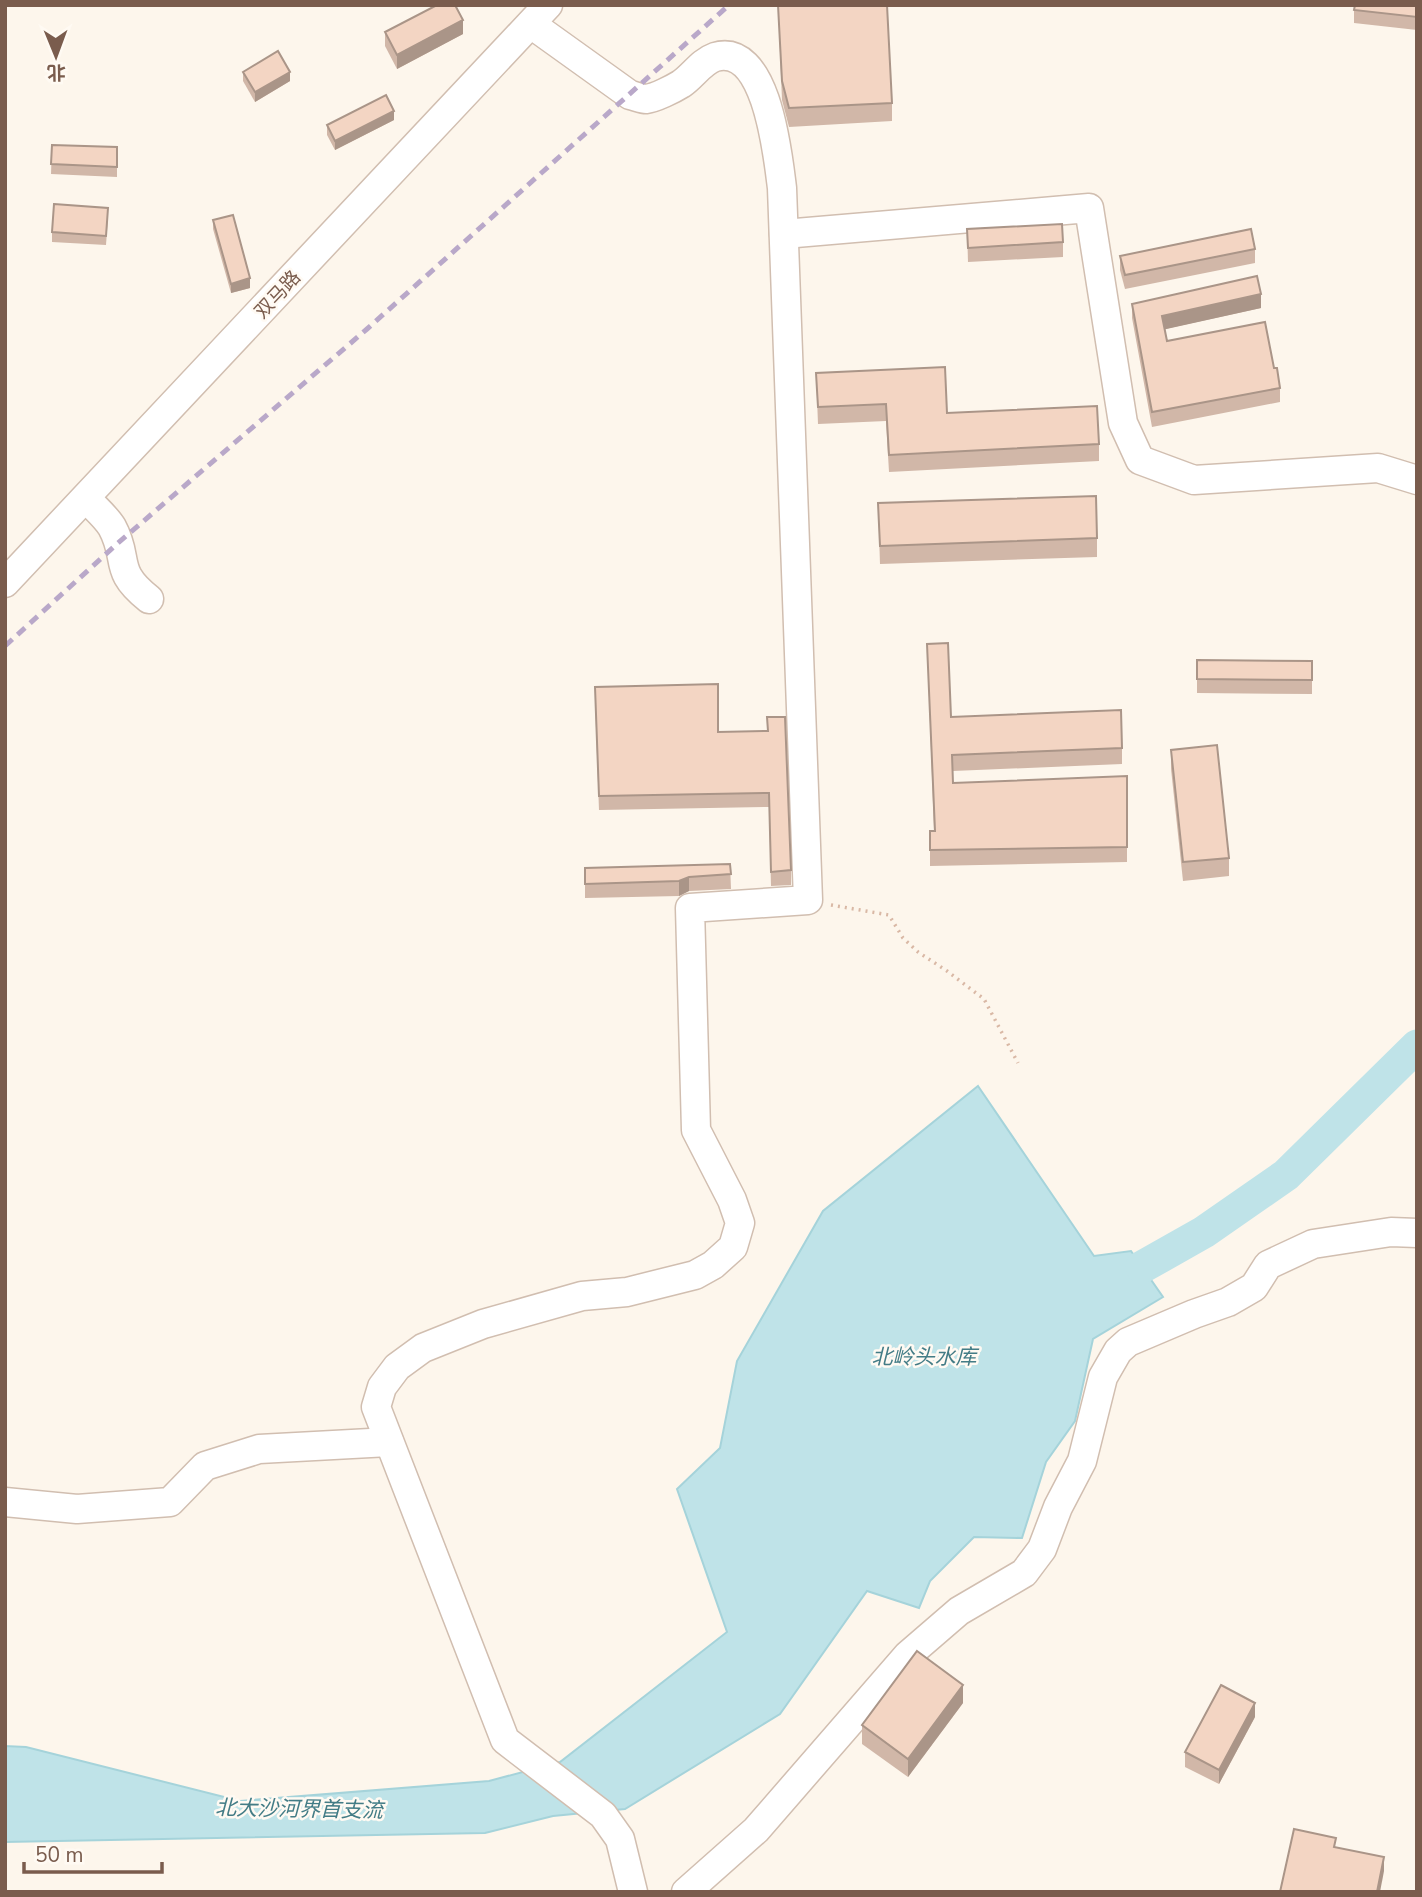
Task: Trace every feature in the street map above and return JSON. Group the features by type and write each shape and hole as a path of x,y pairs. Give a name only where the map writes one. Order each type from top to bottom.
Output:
{"street":[{"path":"540,15 630,95 646,99 681,84 697,68 716,57 732,58 746,66 757,79 774,127 782,188 808,900 690,908 696,1130 732,1200 740,1223 733,1247 713,1265 695,1275 627,1292 582,1296 483,1324 423,1348 397,1367 382,1387 376,1407 505,1740 603,1815 620,1839 633,1892"},
{"name":"双马路","path":"5,583 540,15"},
{"path":"784,234 1089,208 1123,423 1140,460 1194,480 1378,468 1417,480"},
{"path":"86,498 111,526 128,579 149,599"},
{"path":"686,1892 756,1830 908,1655 959,1611 1024,1573 1042,1549 1058,1507 1082,1461 1103,1377 1118,1350 1128,1342 1228,1302 1254,1287 1268,1265 1313,1244 1391,1232 1417,1233"},
{"path":"5,1502 77,1509 170,1502 205,1466 259,1450 389,1442"}],"path":[{"path":"808,900 889,915 903,938 918,952 984,999 1018,1063"}],"water":[{"name":"北岭头水库","path":"978,1086 1094,1256 1131,1251 1163,1297 1093,1339 1075,1421 1046,1462 1022,1538 974,1537 930,1581 919,1608 867,1591 780,1714 625,1809 553,1816 485,1833 5,1842 5,1746 26,1747 240,1801 489,1781 560,1762 727,1632 677,1489 720,1448 737,1361 823,1211"}],"building":[{"path":"437,5 455,5 463,20 397,55 385,32"},
{"path":"778,5 887,5 892,103 789,108 782,81"},
{"path":"1355,5 1417,5 1417,17 1354,10"},
{"path":"278,51 290,72 255,92 243,72"},
{"path":"386,95 394,111 335,141 327,125"},
{"path":"52,145 117,147 117,167 51,164"},
{"path":"54,204 108,208 106,236 52,232"},
{"path":"233,215 250,278 231,284 213,220"},
{"path":"1062,224 1063,242 968,248 967,229"},
{"path":"1251,229 1255,249 1125,275 1120,256"},
{"path":"1257,276 1261,294 1162,316 1167,341 1265,322 1280,388 1152,412 1132,304"},
{"path":"945,367 947,413 1097,406 1099,444 889,455 886,404 818,407 816,373"},
{"path":"1096,496 1097,538 880,546 878,503"},
{"path":"948,643 951,717 1121,710 1122,748 952,755 953,783 1127,776 1127,847 930,850 930,831 935,831 927,644"},
{"path":"1197,660 1312,661 1312,680 1197,679"},
{"path":"718,684 718,732 768,731 767,717 785,717 791,870 771,872 769,793 599,796 595,687"},
{"path":"1217,745 1229,858 1183,862 1171,750"},
{"path":"730,864 731,874 689,877 679,881 585,884 585,868"},
{"path":"917,1651 963,1685 908,1759 862,1725"},
{"path":"1221,1685 1255,1703 1219,1770 1185,1752"},
{"path":"1294,1829 1336,1838 1334,1847 1384,1857 1377,1892 1280,1892"}],"waterway":[{"path":"1142,1267 1204,1232 1286,1175 1417,1046"}],"railway":[{"path":"5,646 118,543 367,329 729,5"}],"water label":[{"name":"北大沙河界首支流","path":"299,1809"}]}
